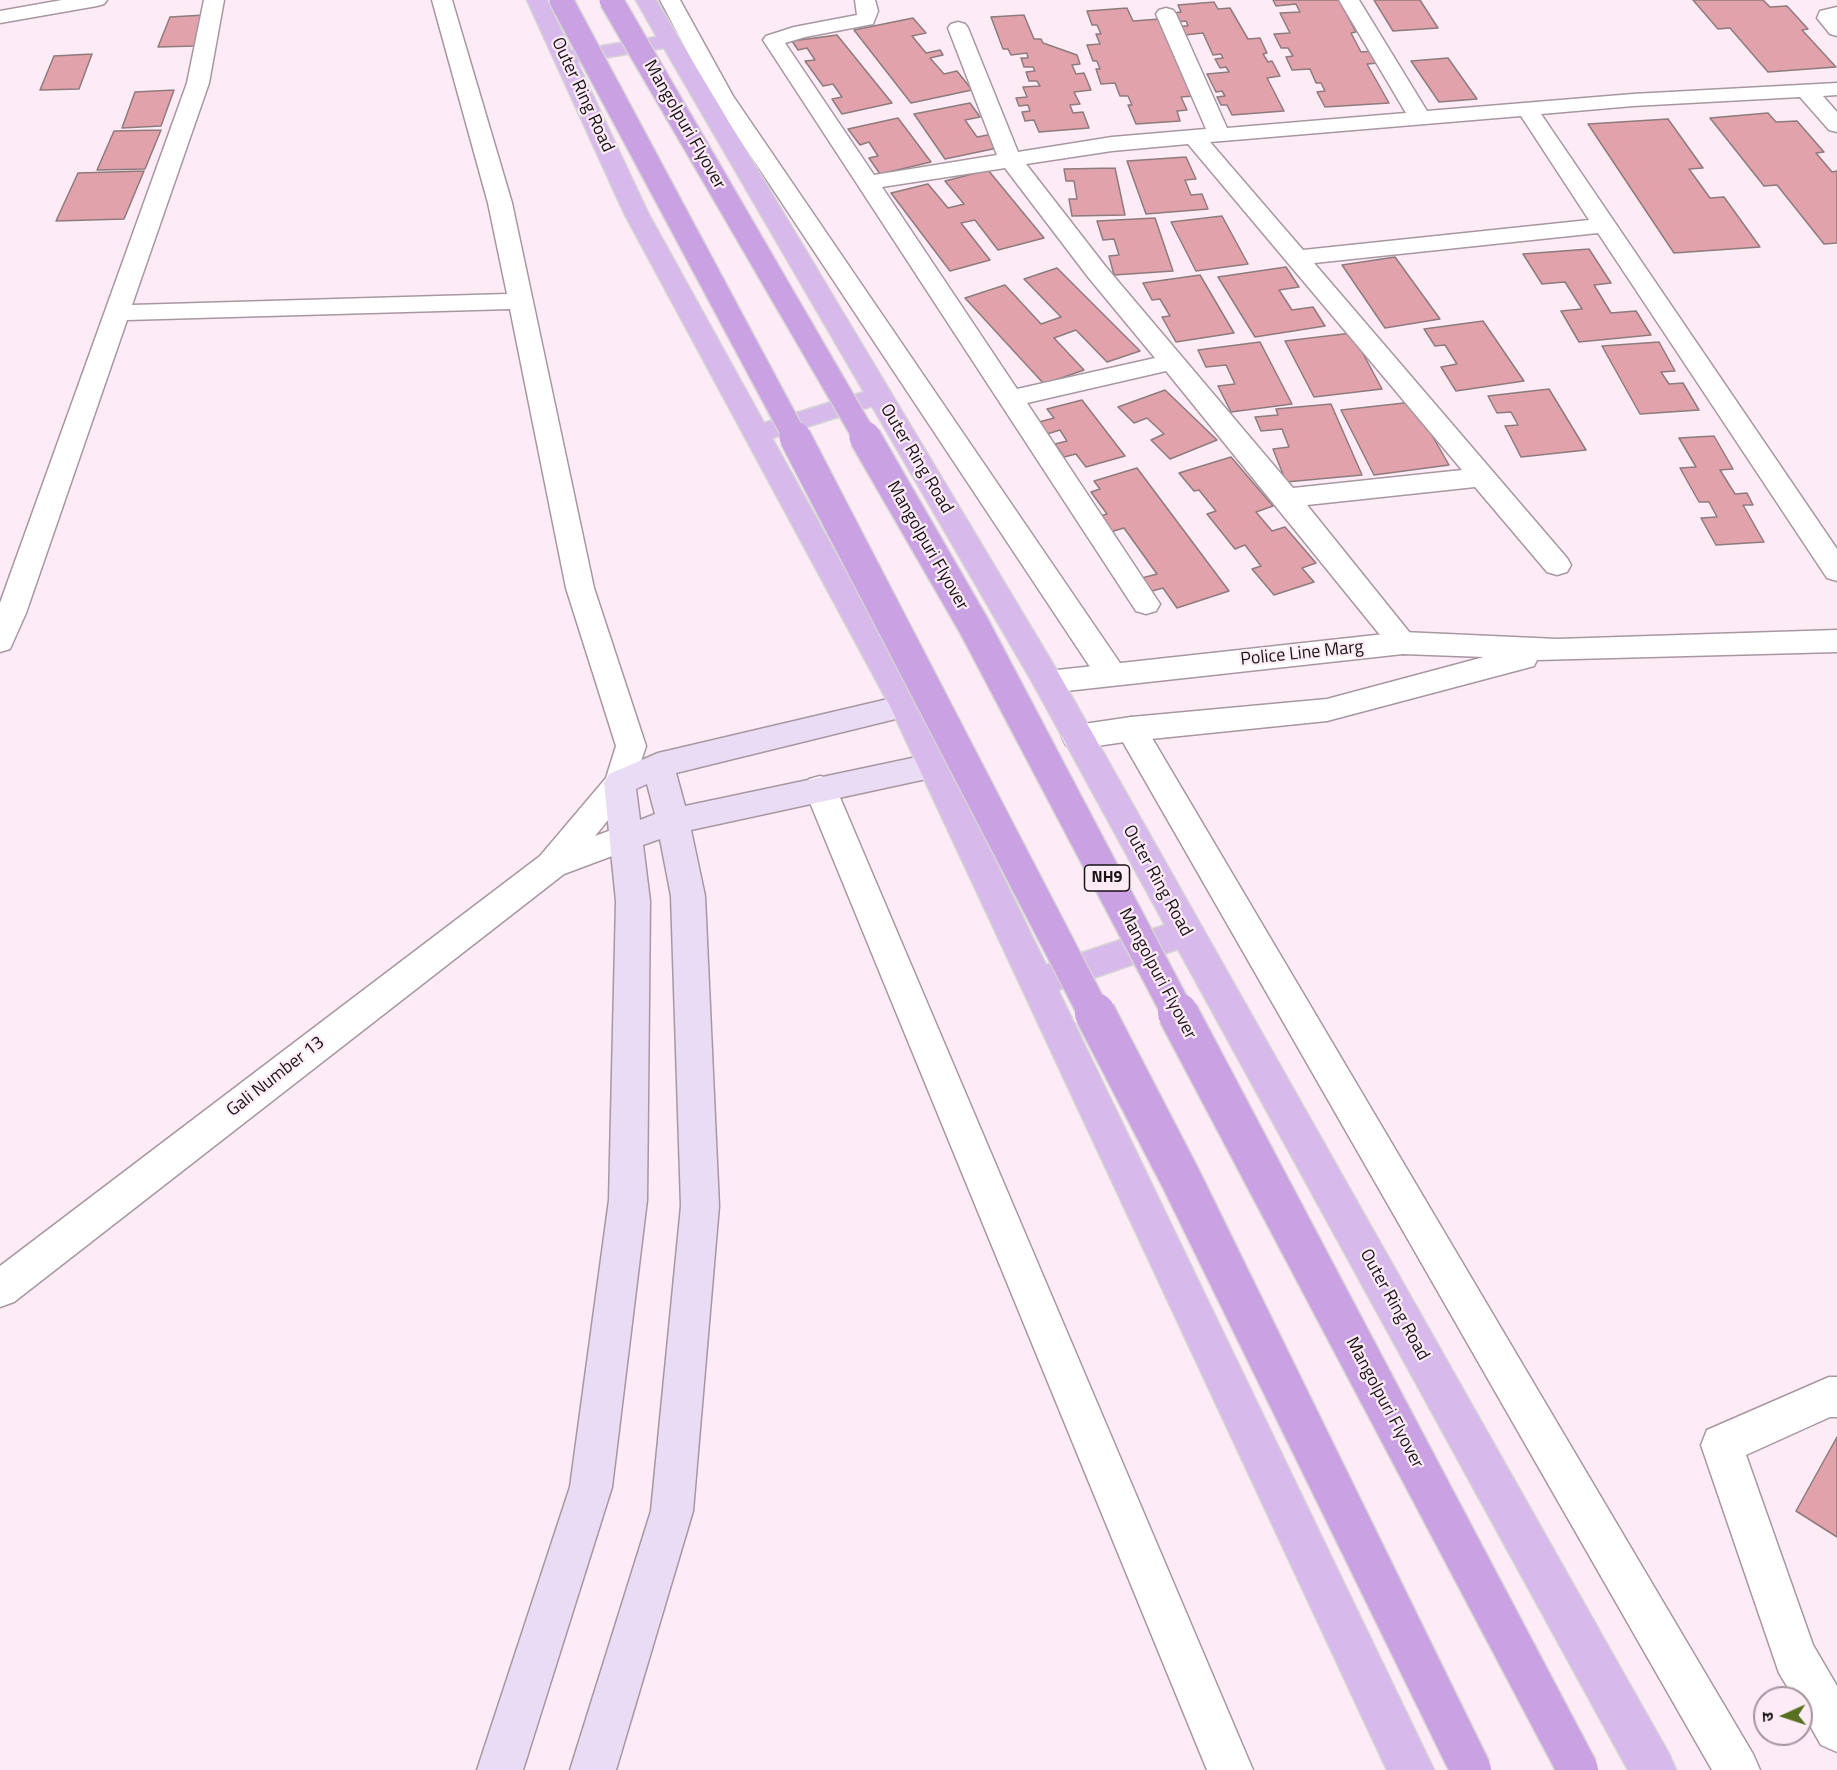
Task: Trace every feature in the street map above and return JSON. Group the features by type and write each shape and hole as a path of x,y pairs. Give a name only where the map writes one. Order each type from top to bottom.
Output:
{"highway":[{"path":"561,0 790,428 1182,1181 1472,1770"},
{"name":"Mangolpuri Flyover","path":"611,0 974,626 1578,1770"}],"main road":[{"name":"Outer Ring Road","path":"537,0 636,213 905,706 931,766 1411,1770"},
{"name":"Outer Ring Road","path":"646,0 1048,682 1653,1770"},
{"path":"564,58 670,41"},
{"path":"757,434 879,396"},
{"path":"500,1770 591,1487 628,1200 633,901 621,783 644,756 905,706"},
{"path":"593,1770 672,1511 700,1206 688,896 673,821 644,756"},
{"path":"628,837 673,821 931,766"},
{"path":"1035,983 1185,932"}],"street":[{"path":"0,17 97,0"},
{"path":"0,642 5,613 198,83 214,0"},
{"path":"442,0 500,203 580,588 644,756"},
{"path":"670,0 728,105 1111,674"},
{"path":"865,0 868,11 866,20 801,31 772,40 1146,604"},
{"path":"1349,0 1420,118"},
{"path":"1837,13 1827,15 1837,30"},
{"path":"1166,14 1206,136 1296,258 1557,566"},
{"path":"958,28 1010,159 1097,272 1286,498 1402,643"},
{"path":"866,183 1112,144 1633,100 1837,89"},
{"path":"1806,91 1837,125"},
{"path":"1527,109 1837,571"},
{"path":"1296,258 1604,225"},
{"path":"116,313 521,302"},
{"path":"1010,399 1173,362"},
{"path":"1286,498 1482,477"},
{"name":"Police Line Marg","path":"1048,682 1402,643 1557,650 1837,641"},
{"name":"Police Line Marg","path":"1077,737 1131,729 1328,710 1557,650"},
{"path":"1131,729 1737,1770"},
{"name":"Gali Number 13","path":"0,1289 552,865 621,783"},
{"path":"820,788 1230,1770"},
{"name":"Gali Number 13","path":"552,865 628,837"},
{"path":"1837,1397 1829,1397 1722,1445 1795,1657 1837,1729"}],"building":[{"path":"1273,0 1339,0 1356,32 1351,33 1361,52 1372,51 1379,63 1367,64 1389,103 1325,107 1317,92 1325,91 1321,83 1316,83 1310,69 1292,70 1286,57 1293,56 1288,48 1281,48 1274,34 1290,33 1280,13 1300,12 1296,4 1276,6"},
{"path":"1374,0 1420,0 1438,28 1393,31"},
{"path":"1693,0 1763,0 1770,7 1787,6 1808,29 1802,30 1836,67 1768,72 1730,28 1718,29"},
{"path":"1214,2 1218,9 1230,8 1248,39 1260,38 1267,53 1263,54 1268,62 1272,61 1280,76 1267,78 1284,111 1232,115 1227,105 1221,105 1217,97 1225,96 1222,91 1216,92 1207,74 1229,72 1226,67 1220,68 1215,59 1223,58 1221,54 1213,55 1203,33 1185,35 1181,26 1188,26 1186,21 1177,22 1173,13 1181,12 1178,5"},
{"path":"1127,8 1133,21 1160,19 1194,96 1181,97 1187,110 1177,111 1180,121 1136,124 1128,105 1132,105 1128,96 1120,96 1115,83 1101,84 1096,69 1100,69 1097,61 1093,61 1087,45 1100,44 1096,34 1101,34 1097,25 1092,25 1087,11"},
{"path":"205,15 195,46 158,47 170,17"},
{"path":"1024,15 1034,39 1041,39 1043,43 1077,55 1080,64 1072,65 1076,74 1084,73 1091,90 1074,92 1080,104 1070,105 1073,113 1083,112 1089,128 1039,132 1034,120 1025,121 1022,112 1030,111 1028,105 1019,106 1016,98 1027,97 1023,87 1040,86 1037,81 1029,81 1026,72 1035,71 1033,67 1024,67 1021,58 1028,58 1027,53 1011,55 1008,49 1003,49 991,17"},
{"path":"913,18 926,33 912,36 926,53 940,50 943,55 930,58 944,74 957,71 972,90 911,103 854,30"},
{"path":"837,35 892,103 842,114 832,99 842,97 833,84 823,86 805,61 815,60 807,48 798,50 792,41"},
{"path":"92,54 79,89 40,90 54,56"},
{"path":"1448,58 1477,99 1439,102 1411,61"},
{"path":"174,90 161,126 122,128 135,92"},
{"path":"970,103 980,117 965,120 977,137 993,134 1002,147 945,159 914,114"},
{"path":"1768,113 1776,122 1797,121 1824,152 1816,153 1832,172 1837,171 1837,243 1824,244 1777,185 1764,186 1710,118"},
{"path":"898,118 931,162 880,174 869,158 878,156 869,142 860,145 848,129"},
{"path":"1668,119 1703,168 1689,169 1710,198 1724,197 1760,247 1674,253 1588,124"},
{"path":"161,130 145,169 97,170 114,131"},
{"path":"1186,157 1196,179 1185,180 1191,195 1202,194 1208,209 1146,214 1127,161"},
{"path":"1115,168 1125,215 1072,216 1069,199 1077,199 1074,181 1066,181 1064,169"},
{"path":"988,170 1044,238 998,250 975,220 961,223 990,260 950,271 891,193 928,184 948,208 964,204 945,181"},
{"path":"144,171 124,219 56,221 78,173"},
{"path":"1222,216 1248,264 1196,271 1171,222"},
{"path":"1155,218 1173,271 1114,275 1109,256 1119,255 1114,239 1103,240 1097,221"},
{"path":"1589,249 1611,283 1594,285 1611,313 1636,311 1651,335 1579,342 1561,311 1582,309 1565,282 1542,284 1523,254"},
{"path":"1395,257 1440,319 1385,328 1342,265"},
{"path":"1286,267 1299,287 1279,290 1292,310 1313,307 1325,326 1255,337 1218,277"},
{"path":"1057,268 1140,351 1107,362 1076,330 1054,338 1084,370 1044,384 965,298 1005,285 1041,324 1061,317 1024,279"},
{"path":"1200,275 1234,333 1176,342 1162,317 1170,316 1160,299 1152,300 1143,283"},
{"path":"1483,321 1524,381 1456,391 1441,367 1457,364 1445,345 1435,346 1424,329"},
{"path":"1352,333 1382,389 1314,397 1285,341"},
{"path":"1260,342 1292,404 1231,412 1218,386 1235,384 1226,365 1206,367 1198,350"},
{"path":"1659,342 1675,371 1661,372 1669,384 1683,383 1699,410 1640,414 1602,346"},
{"path":"1549,389 1586,450 1521,457 1505,426 1518,425 1511,412 1497,413 1488,396"},
{"path":"1165,390 1217,440 1170,459 1151,440 1164,434 1147,418 1134,423 1118,407"},
{"path":"1082,400 1125,456 1086,467 1076,454 1064,457 1055,444 1067,441 1060,430 1047,434 1039,422 1054,418 1047,409"},
{"path":"1413,402 1449,465 1374,475 1341,410"},
{"path":"1331,404 1362,475 1286,482 1273,449 1289,447 1282,429 1261,431 1255,417 1278,415 1276,409"},
{"path":"1714,436 1733,469 1720,470 1735,494 1747,493 1753,505 1743,505 1764,542 1716,545 1701,518 1717,517 1709,502 1699,502 1680,468 1696,467 1679,438"},
{"path":"1231,457 1273,506 1256,512 1272,531 1285,527 1316,563 1302,568 1314,582 1274,595 1252,569 1261,566 1245,545 1235,549 1207,514 1216,511 1199,490 1194,491 1179,473"},
{"path":"1137,468 1229,591 1177,608 1163,588 1152,591 1142,578 1157,574 1124,528 1107,533 1096,517 1107,514 1091,492 1100,489 1094,481"},
{"path":"1837,1437 1837,1537 1796,1511"}]}
